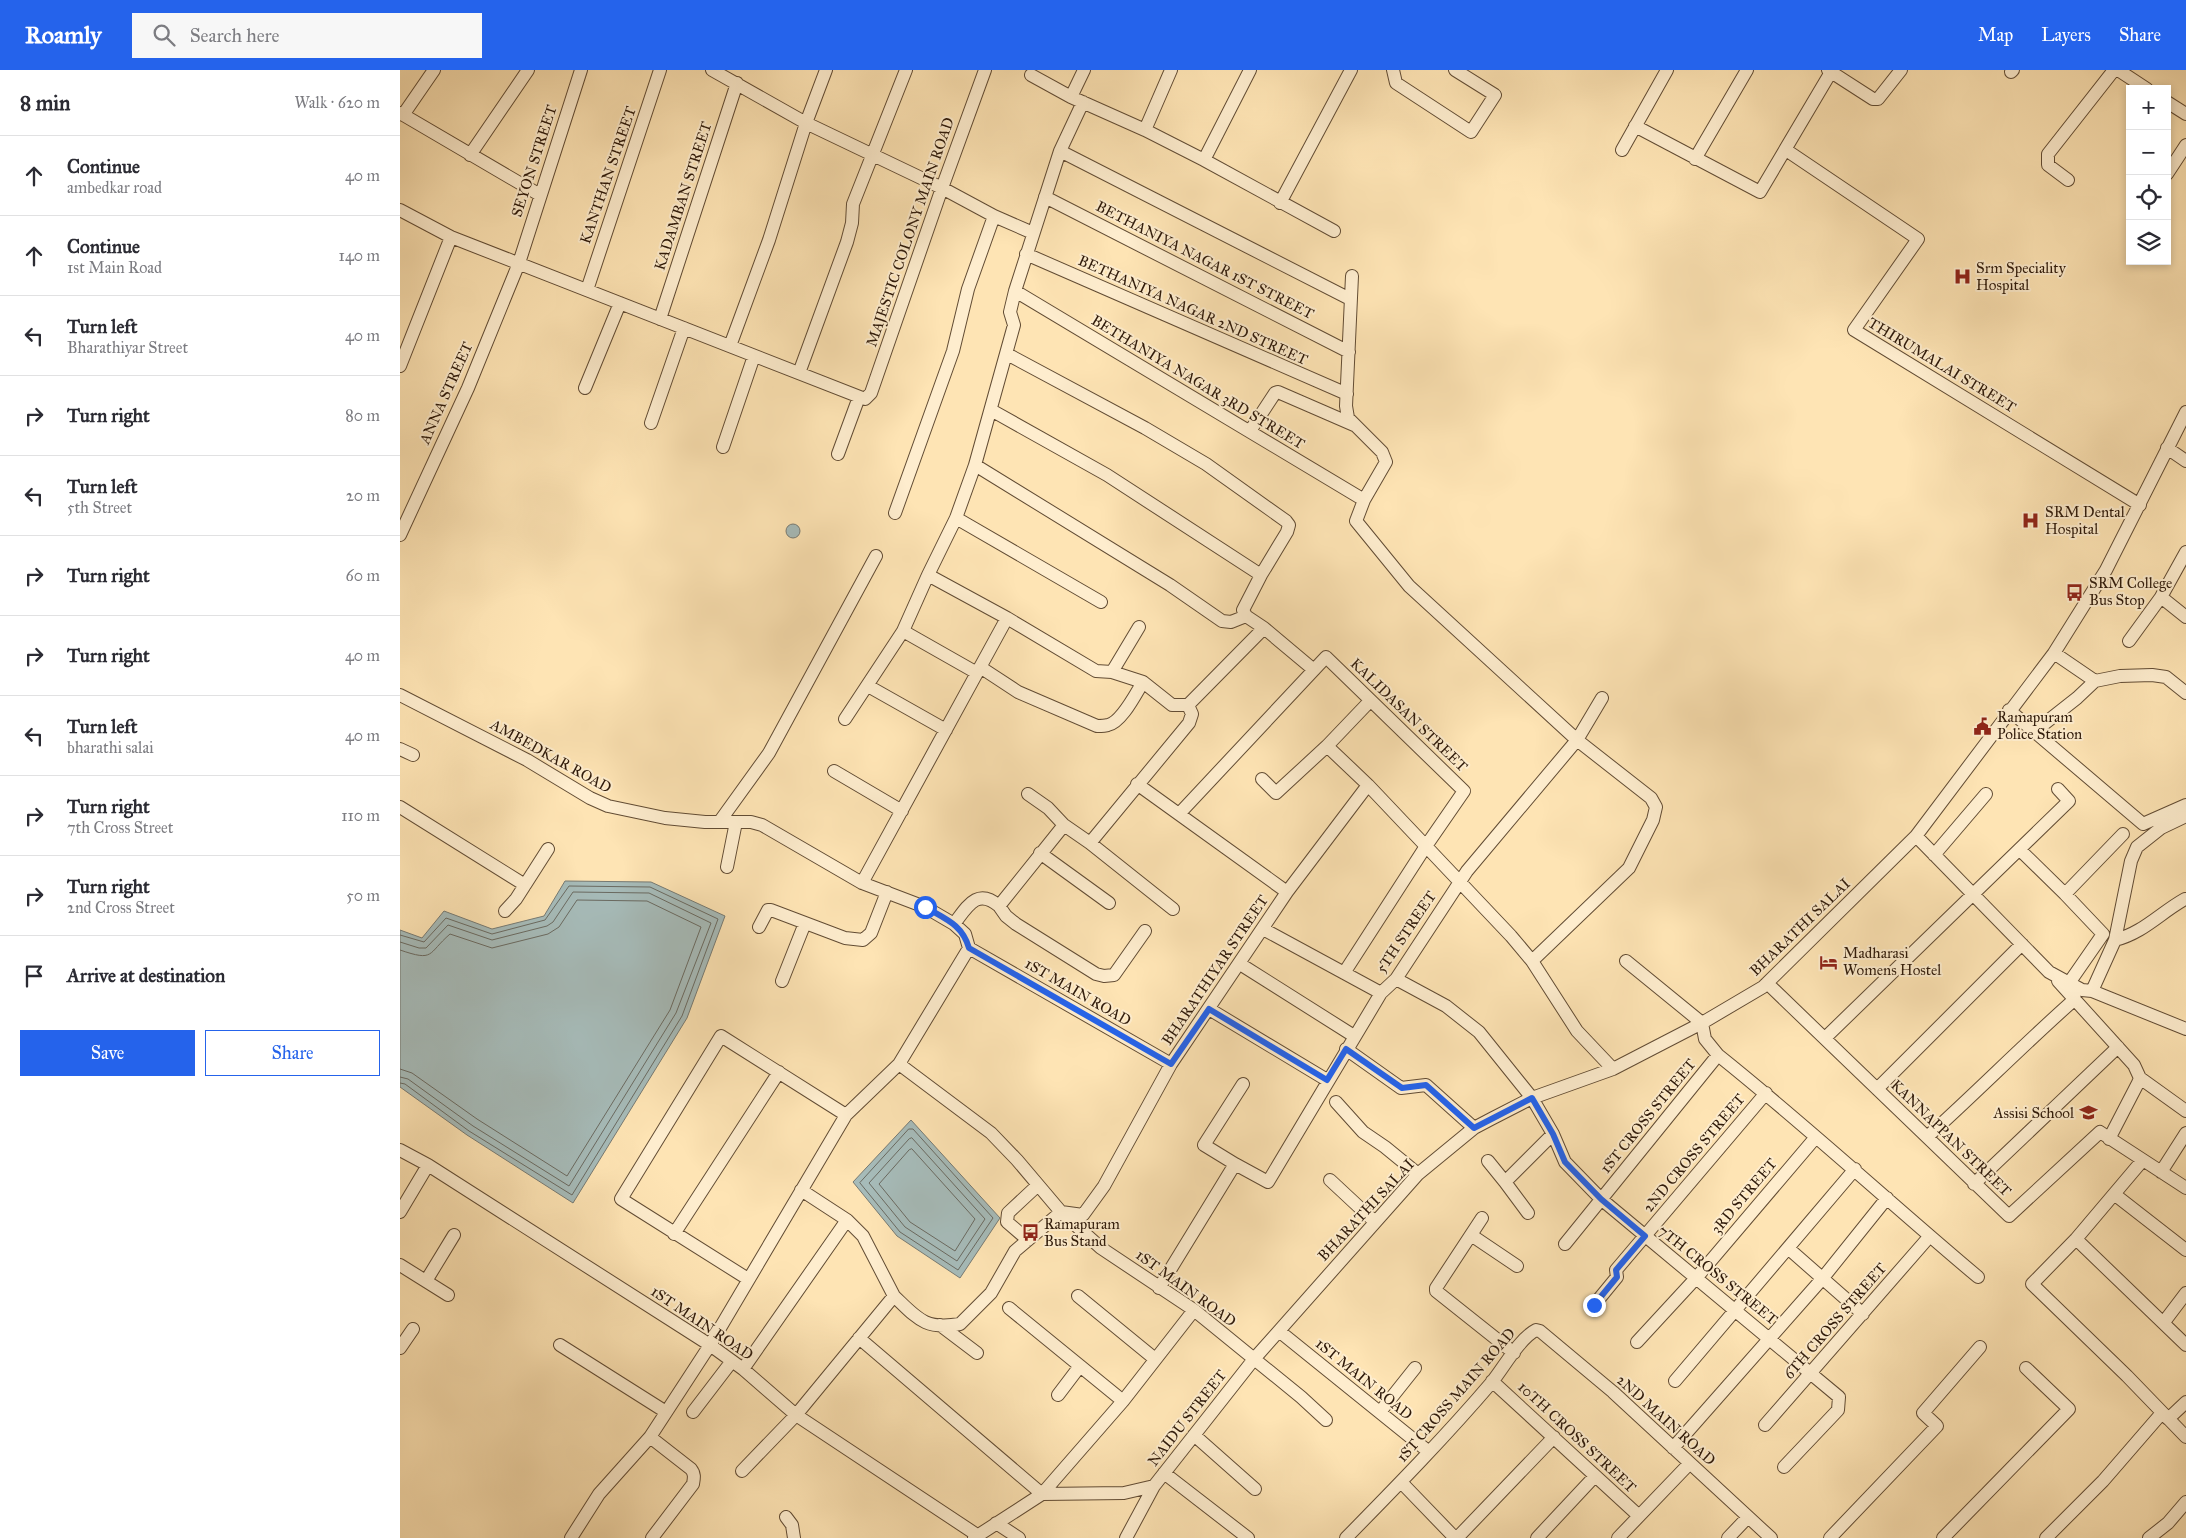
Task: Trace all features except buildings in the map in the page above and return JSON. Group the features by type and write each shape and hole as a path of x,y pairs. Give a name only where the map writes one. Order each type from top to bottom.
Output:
{"street":[{"path":"434,70 402,114 540,194"},
{"path":"470,155 528,70"},
{"name":"SEYON STREET","path":"519,263 581,70"},
{"name":"KANTHAN STREET","path":"587,290 660,70"},
{"path":"730,346 769,240 806,123 826,70"},
{"path":"799,374 847,242 852,223 853,204 906,70"},
{"name":"MAJESTIC COLONY MAIN ROAD","path":"838,454 860,398 869,397 871,393 985,70"},
{"path":"845,718 903,631 956,518 975,465 1007,354 1014,325 1010,312 1015,291 1077,100 1084,70"},
{"path":"1145,130 1171,70"},
{"path":"1204,160 1250,70"},
{"path":"1280,203 1351,70"},
{"path":"1392,70 1396,83 1471,132 1495,95 1455,70"},
{"path":"1622,150 1667,70"},
{"path":"1695,159 1747,70"},
{"path":"1635,126 1760,192 1830,71 1873,99 1878,99 1901,70"},
{"path":"2068,180 2048,165 2048,154 2114,70"},
{"path":"2118,70 2140,85"},
{"path":"718,72 806,123 942,188 994,216 1033,233"},
{"path":"1031,75 1077,100 1145,130 1204,160 1334,232"},
{"name":"KADAMBAN STREET","path":"660,319 737,83"},
{"path":"2171,105 2186,114"},
{"path":"2171,168 2186,145"},
{"name":"THIRUMALAI STREET","path":"1786,150 1918,239 1854,330 2140,505"},
{"path":"1060,151 1350,299"},
{"name":"BETHANIYA NAGAR 1ST STREET","path":"1045,197 1350,352"},
{"path":"400,210 450,237 860,398"},
{"path":"895,513 953,351 968,289 994,216"},
{"path":"400,366 450,237"},
{"name":"BETHANIYA NAGAR 2ND STREET","path":"1026,254 1347,394"},
{"name":"ANNA STREET","path":"400,535 468,388 519,263"},
{"path":"1352,276 1347,394 1348,418 1386,457 1385,467 1364,500 1356,521 1409,586 1577,740 1651,798 1656,807 1653,820 1629,868 1532,961"},
{"name":"BETHANIYA NAGAR 3RD STREET","path":"1015,291 1364,500"},
{"path":"585,388 620,303"},
{"path":"651,423 684,328"},
{"path":"1007,354 1145,428 1199,460 1283,518 1289,525 1287,532 1261,575 1243,610 1246,616 1264,628 1314,670 1179,814"},
{"path":"723,447 754,356"},
{"path":"1250,431 1275,393 1278,392 1354,425"},
{"path":"991,410 1107,476 1261,575"},
{"name":"BHARATHI SALAI","path":"1254,1359 1374,1221 1418,1174 1474,1128 1532,1098 1613,1069 1702,1022 1767,983 1916,836 2009,710 2054,653 2106,570 2186,412"},
{"path":"2167,448 2186,460"},
{"path":"975,465 1170,585 1222,621 1232,622 1246,616"},
{"path":"956,518 1101,602"},
{"path":"2129,641 2161,597 2186,552"},
{"path":"720,821 770,753 876,556"},
{"path":"928,575 1007,618 1096,671 1112,672 1143,682 1172,705 1188,705 1264,628"},
{"path":"2161,597 2186,617"},
{"path":"862,883 1007,618"},
{"path":"1112,672 1139,626"},
{"path":"903,631 1018,692 1096,726 1109,725 1116,721 1143,682"},
{"path":"2054,653 2095,681"},
{"name":"KALIDASAN STREET","path":"1314,670 1326,656 1464,791 1426,846"},
{"path":"2035,731 2078,698 2095,681 2120,676 2152,675 2166,678 2186,693"},
{"path":"868,686 946,730"},
{"name":"AMBEDKAR ROAD","path":"400,695 527,760 590,798 608,806 665,818 762,825 862,883 925,907 954,924 965,934 969,948"},
{"name":"5TH STREET","path":"1235,1164 1268,1182 1327,1080 1381,993 1396,979 1459,882 1577,740 1602,698"},
{"path":"1262,779 1276,792 1328,746 1370,701"},
{"path":"1090,842 1189,723 1192,714 1188,705"},
{"path":"2009,710 2144,824 2186,805"},
{"path":"1328,746 1368,785 1511,936 1532,961 1577,1031 1613,1069"},
{"path":"400,749 413,755"},
{"path":"834,771 902,811"},
{"path":"1137,784 1287,892"},
{"name":"BHARATHIYAR STREET","path":"1061,1212 1082,1215 1104,1186 1171,1064 1287,892 1368,785"},
{"path":"1824,1038 2069,802 2058,789"},
{"path":"1028,794 1048,808 1064,825 1090,842 1173,909"},
{"path":"1934,855 1986,794"},
{"path":"400,807 525,885"},
{"path":"2092,991 2115,940 2131,861 2137,847 2161,828 2186,816"},
{"path":"727,868 736,822"},
{"path":"999,906 1064,825"},
{"path":"2065,894 2123,834"},
{"path":"1916,836 2075,999 2134,1066 2140,1078 2186,1111"},
{"path":"1344,973 1426,846"},
{"path":"505,911 525,885 548,849"},
{"path":"2020,850 2103,934 2069,983"},
{"path":"1040,853 1109,903"},
{"path":"759,928 768,910 845,938 863,940 872,933 887,892"},
{"path":"954,924 973,901 981,898 990,899 1016,924 1096,974 1104,976 1114,975 1145,931"},
{"path":"2115,940 2136,934 2162,912 2185,899"},
{"path":"782,981 805,923"},
{"path":"1263,929 1381,993"},
{"path":"1877,1089 2022,944"},
{"path":"571,1538 599,1494 650,1436 710,1345 846,1115 899,1064 969,948"},
{"name":"1ST MAIN ROAD","path":"969,948 1171,1064"},
{"path":"1626,961 1702,1022 1705,1039 1718,1055 1766,1093 1855,1169 1929,1237 1978,1277"},
{"path":"1240,964 1354,1036"},
{"path":"2049,972 2082,990 2092,991 2185,1027"},
{"name":"7TH CROSS STREET","path":"1396,979 1446,1006 1479,1032 1532,1098 1553,1134 1565,1162 1601,1199 1839,1397 1840,1405 1823,1427 1784,1467"},
{"name":"KANNAPPAN STREET","path":"1767,983 2009,1216 2100,1132 2109,1139"},
{"path":"1927,1138 2075,999"},
{"path":"1209,1009 1327,1080"},
{"path":"748,1279 621,1199 722,1036 846,1115"},
{"path":"1974,1184 2118,1047"},
{"path":"1346,1049 1402,1088 1426,1085 1474,1128"},
{"name":"1ST CROSS STREET","path":"1566,1244 1718,1055"},
{"name":"1ST MAIN ROAD","path":"899,1064 991,1133 1061,1212 1101,1248 1194,1310 1301,1397 1326,1420"},
{"path":"674,1234 779,1072"},
{"path":"2140,1078 2109,1139 2186,1188"},
{"path":"1159,1288 1235,1164 1204,1145 1243,1084"},
{"name":"2ND CROSS STREET","path":"1594,1305 1617,1277 1616,1270 1766,1093"},
{"path":"1336,1102 1363,1132 1418,1174"},
{"path":"2161,1172 2186,1133"},
{"path":"1505,1182 1553,1134"},
{"name":"3RD STREET","path":"1637,1342 1697,1277 1816,1137"},
{"name":"1ST MAIN ROAD","path":"400,1150 428,1165 710,1345 743,1369 796,1415 975,1536"},
{"path":"1488,1161 1528,1213"},
{"path":"2142,1161 2076,1239 2032,1284 2128,1376 2186,1437"},
{"path":"400,1212 428,1165"},
{"path":"1675,1381 1855,1169"},
{"path":"1330,1180 1374,1221"},
{"path":"1028,1240 1007,1222 1006,1218 1038,1185"},
{"path":"801,1190 847,1220 863,1236 894,1296 919,1319 929,1325 960,1324 991,1293 1015,1251 1061,1212"},
{"path":"2114,1194 2186,1250"},
{"path":"1673,1448 1822,1279 1887,1198"},
{"path":"1482,1218 1436,1288 1436,1291 1514,1353"},
{"path":"743,1369 847,1220"},
{"path":"426,1281 454,1235"},
{"path":"1471,1235 1517,1266"},
{"name":"6TH CROSS STREET","path":"1765,1425 1812,1374 1929,1237"},
{"path":"2076,1239 2186,1345"},
{"path":"1788,1248 1863,1314"},
{"path":"400,1265 448,1295"},
{"path":"2164,1322 2186,1293"},
{"path":"742,1471 796,1415 894,1296"},
{"path":"1078,1296 1155,1358"},
{"path":"1009,1308 1123,1401"},
{"path":"975,1536 1042,1494 1123,1401 1194,1310"},
{"path":"940,1325 976,1353"},
{"path":"400,1348 412,1329"},
{"name":"1ST CROSS MAIN ROAD","path":"1346,1538 1429,1452 1492,1381 1527,1337 1536,1330"},
{"name":"2ND MAIN ROAD","path":"1536,1330 1540,1331 1612,1392 1771,1538"},
{"name":"1ST MAIN ROAD","path":"1279,1331 1429,1452"},
{"path":"860,1338 1042,1494"},
{"path":"560,1345 666,1412"},
{"path":"1830,1538 1937,1426 1923,1413 1980,1347"},
{"name":"NAIDU STREET","path":"1042,1494 1124,1494 1154,1486 1254,1359"},
{"path":"693,1412 732,1361"},
{"path":"1058,1395 1080,1366"},
{"path":"1380,1412 1415,1368"},
{"path":"1943,1538 2069,1409 2026,1368"},
{"name":"10TH CROSS STREET","path":"1492,1381 1639,1516"},
{"path":"2046,1538 2165,1416 2186,1402"},
{"path":"1194,1435 1255,1488"},
{"path":"650,1436 694,1473 693,1484 656,1536"},
{"path":"1401,1482 1456,1538 1554,1437"},
{"path":"1618,1538 1690,1464"},
{"path":"1164,1473 1248,1538"},
{"path":"1537,1538 1595,1476"},
{"path":"1126,1538 1154,1486"},
{"path":"2149,1538 2168,1522 2186,1502"},
{"path":"786,1517 792,1525 794,1538"},
{"path":"1728,1538 1748,1517"},
{"path":"996,1523 1019,1538"}],"water":[{"path":"790,524 796,524 800,531 796,538 790,538 786,534 786,528"},
{"path":"565,881 651,882 725,916 687,1018 573,1203 467,1135 400,1087 400,930 422,938 444,911 492,929 544,916"},
{"path":"911,1120 1000,1218 960,1278 897,1236 853,1182"}],"place":[{"name":"Srm Speciality Hospital","path":"1962,277"},
{"name":"SRM Dental Hospital","path":"2031,521"},
{"name":"SRM College Bus Stop","path":"2075,592"},
{"name":"Ramapuram Police Station","path":"1983,726"},
{"name":"Madharasi Womens Hostel","path":"1829,962"},
{"name":"Assisi School","path":"2088,1113"},
{"name":"Ramapuram Bus Stand","path":"1030,1233"}],"route":[{"path":"925,907 954,924 965,934 969,948 1171,1064 1209,1009 1327,1080 1346,1049 1397,1086 1405,1088 1426,1085 1474,1128 1532,1098 1553,1134 1565,1162 1601,1199 1645,1236 1616,1270 1617,1277 1594,1305"}]}
